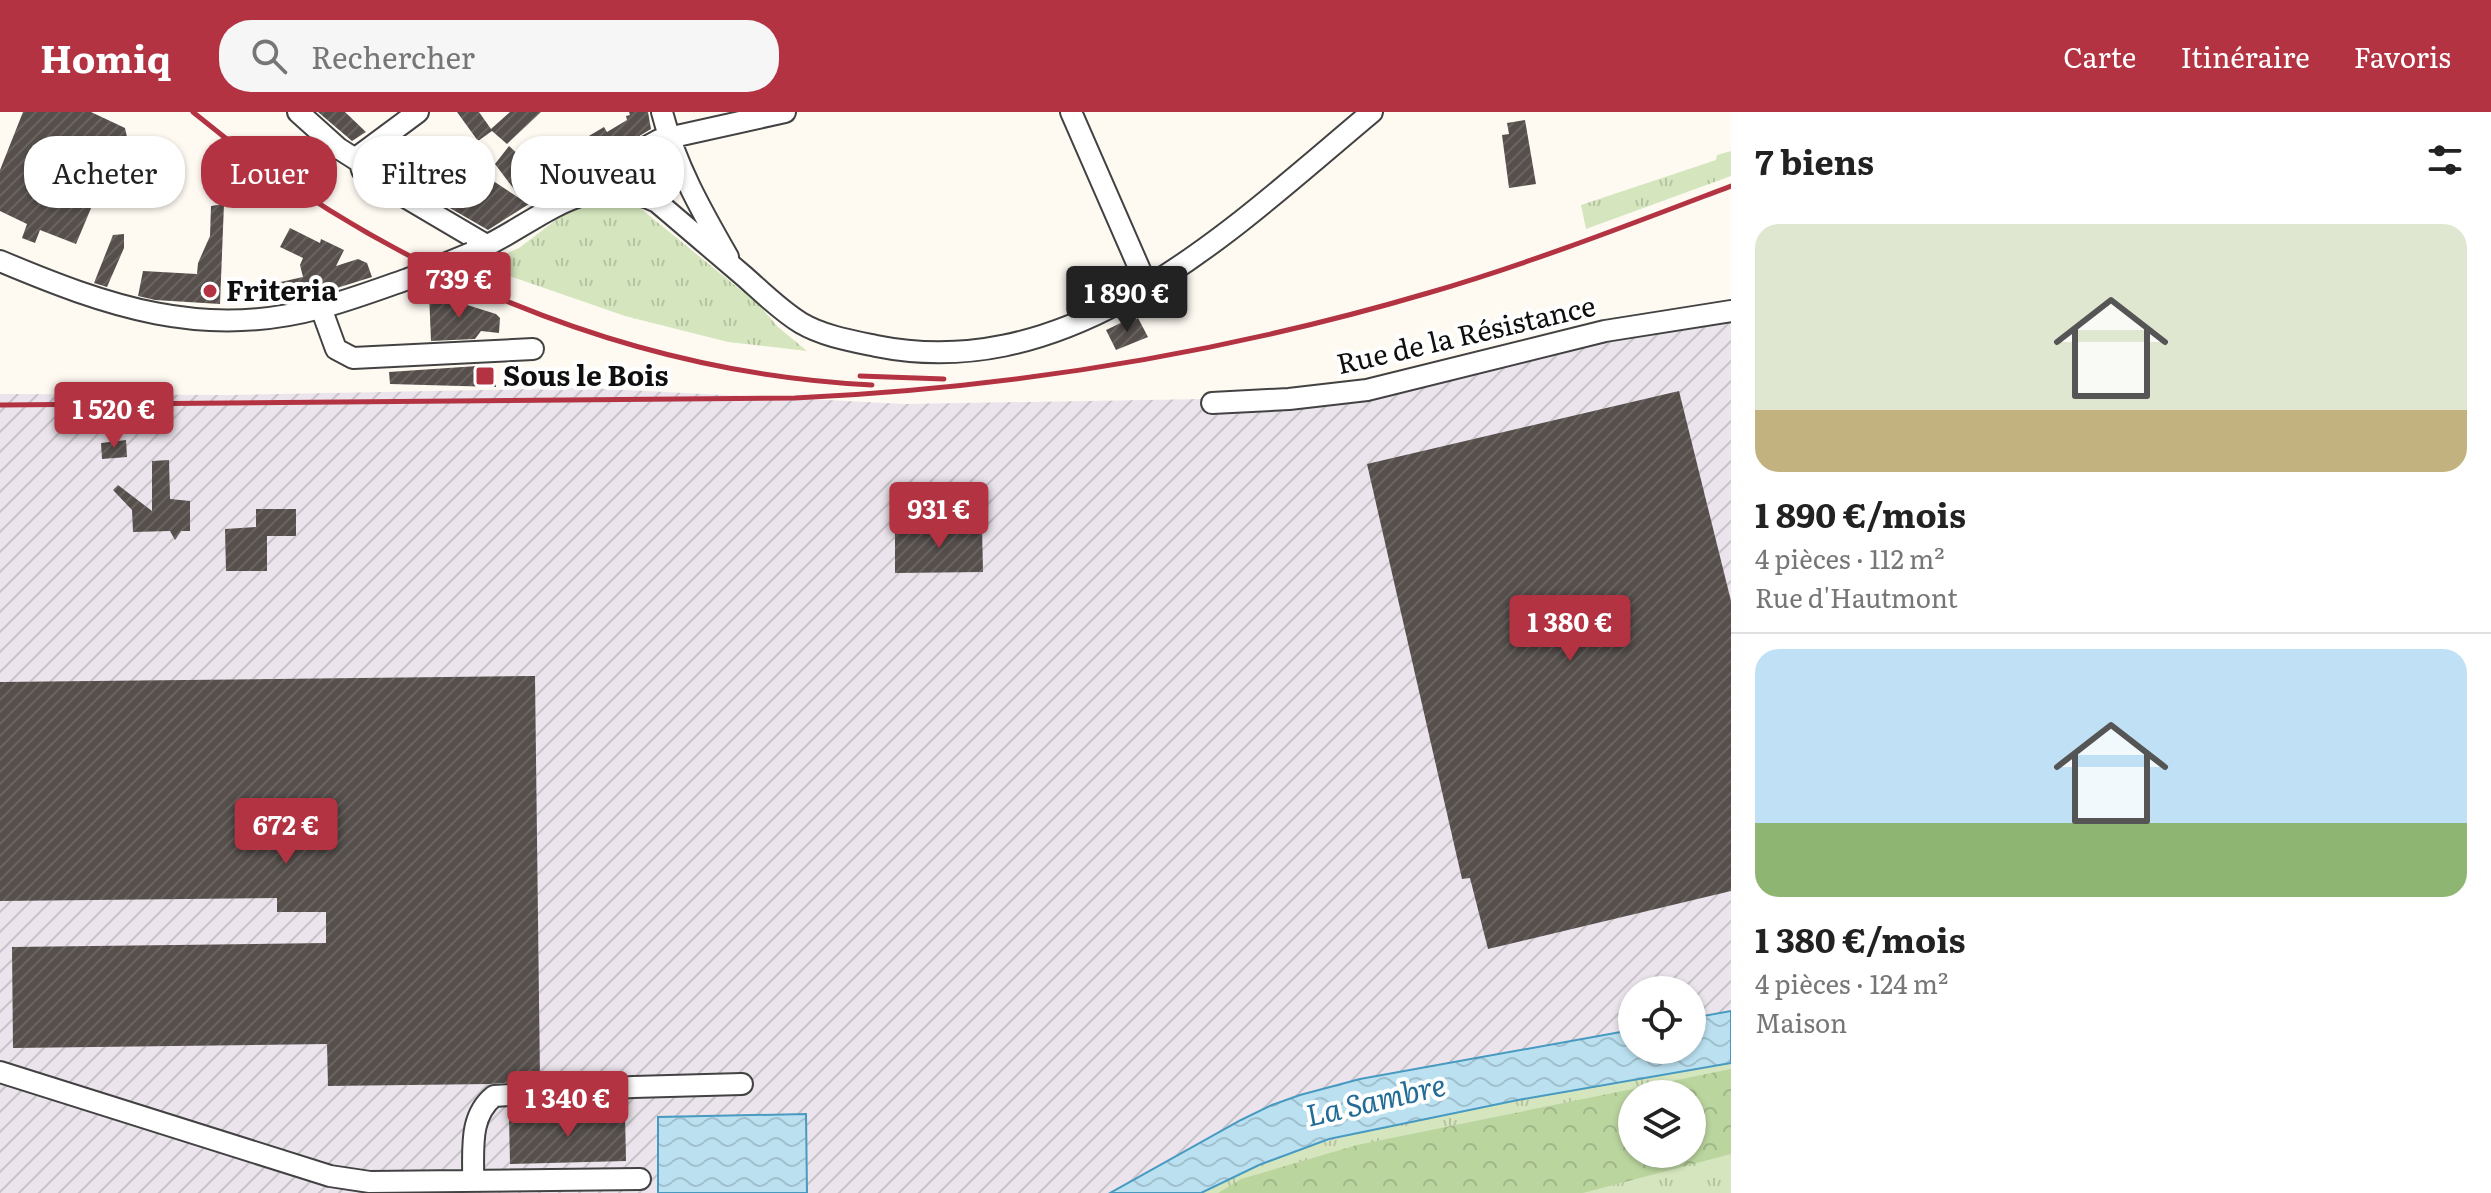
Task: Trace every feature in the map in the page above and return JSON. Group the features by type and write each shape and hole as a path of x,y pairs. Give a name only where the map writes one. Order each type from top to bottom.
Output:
{"street":[{"path":"298,112 338,148 353,156"},
{"path":"386,136 418,112"},
{"path":"662,112 668,136"},
{"path":"673,136 785,112"},
{"path":"1071,112 1147,286"},
{"path":"664,208 803,324 864,343 913,352 986,350 1034,339 1087,317 1147,286 1205,249 1372,112"},
{"path":"684,174 696,201 735,268"},
{"path":"418,208 480,249"},
{"path":"0,261 62,287 137,311 234,320 273,317 321,308 408,279 480,249 553,208"},
{"path":"321,308 336,349 353,358 533,349"},
{"name":"Rue de la Résistance","path":"1212,403 1289,399 1367,390 1605,331 1731,311"},
{"path":"0,1072 330,1176 370,1182 640,1179"},
{"path":"473,1181 475,1122 483,1105 494,1096 742,1084"}],"shaded area":[{"path":"1731,300 1731,1063 1618,1080 1618,1083 1518,1100 1213,1186 1201,1193 0,1193 0,394 230,395 586,388 905,404 1204,399 1333,387"}],"green space":[{"path":"1731,151 1731,176 1586,229 1581,205 1716,160 1717,155"},
{"path":"572,208 640,208 759,305 778,327 807,351 728,342 625,316 478,265 519,248"},
{"path":"1731,1063 1731,1193 1201,1193 1256,1165 1342,1137 1618,1083 1618,1168 1706,1168 1706,1080 1635,1080"},
{"path":"1731,1069 1731,1154 1706,1161 1706,1080 1677,1080"},
{"path":"1618,1092 1618,1168 1678,1168 1583,1193 1218,1193 1241,1179 1357,1145"}],"water":[{"name":"La Sambre","path":"1731,1011 1731,1063 1618,1080 1618,1083 1329,1139 1259,1165 1201,1193 1110,1193 1272,1105 1360,1079 1618,1033 1618,1064 1706,1064 1706,1015"},
{"path":"806,1114 807,1193 658,1193 658,1117"}],"building":[{"path":"23,112 91,112 125,128 127,136 24,136 24,208 91,208 76,244 40,230 35,243 22,238 27,224 0,211 0,170"},
{"path":"318,112 345,112 366,132 353,136 352,141"},
{"path":"457,112 479,112 491,129 510,112 541,112 516,136 511,136 507,144 492,131 485,136 474,136"},
{"path":"629,112 648,112 651,129 639,136 589,136 604,127 607,132 630,115"},
{"path":"1525,120 1536,184 1509,188 1502,135 1509,134 1507,123"},
{"path":"509,146 511,185 495,164"},
{"path":"495,182 511,193 511,208 523,208 488,230 450,208 495,208"},
{"path":"211,208 224,208 220,304 138,296 143,271 197,274 198,263 210,236"},
{"path":"290,228 320,243 321,239 344,250 336,266 358,259 367,263 372,277 308,297 280,302 276,283 303,277 300,265 303,258 280,247"},
{"path":"124,234 124,248 107,287 94,283 113,235"},
{"path":"429,293 496,314 500,318 499,333 481,331 475,339 431,341"},
{"path":"1138,318 1148,337 1116,350 1106,330"},
{"path":"492,365 496,369 496,387 390,384 389,372"},
{"path":"1679,391 1731,601 1731,891 1488,949 1470,878 1462,879 1367,464"},
{"path":"126,440 127,457 102,459 101,443"},
{"path":"169,460 170,499 190,501 190,531 181,531 175,540 170,531 133,532 132,510 113,490 118,485 152,511 152,461"},
{"path":"256,509 296,509 296,536 267,536 267,571 226,571 225,529 256,527"},
{"path":"982,527 983,572 895,573 895,528"},
{"path":"535,676 540,1080 490,1084 328,1086 327,1044 13,1048 12,947 326,943 326,912 277,912 277,898 0,901 0,682"},
{"path":"625,1114 626,1161 510,1164 509,1117"}],"railway":[{"path":"193,112 267,168 344,219 426,264 511,303 598,335 688,359 779,376 872,385"},
{"path":"0,405 795,398 956,386 1114,365 1272,334 1350,315 1505,269 1731,186"},
{"path":"860,376 944,379"}],"place":[{"name":"Friteria","path":"210,291"},
{"name":"Sous le Bois","path":"485,376"}]}
